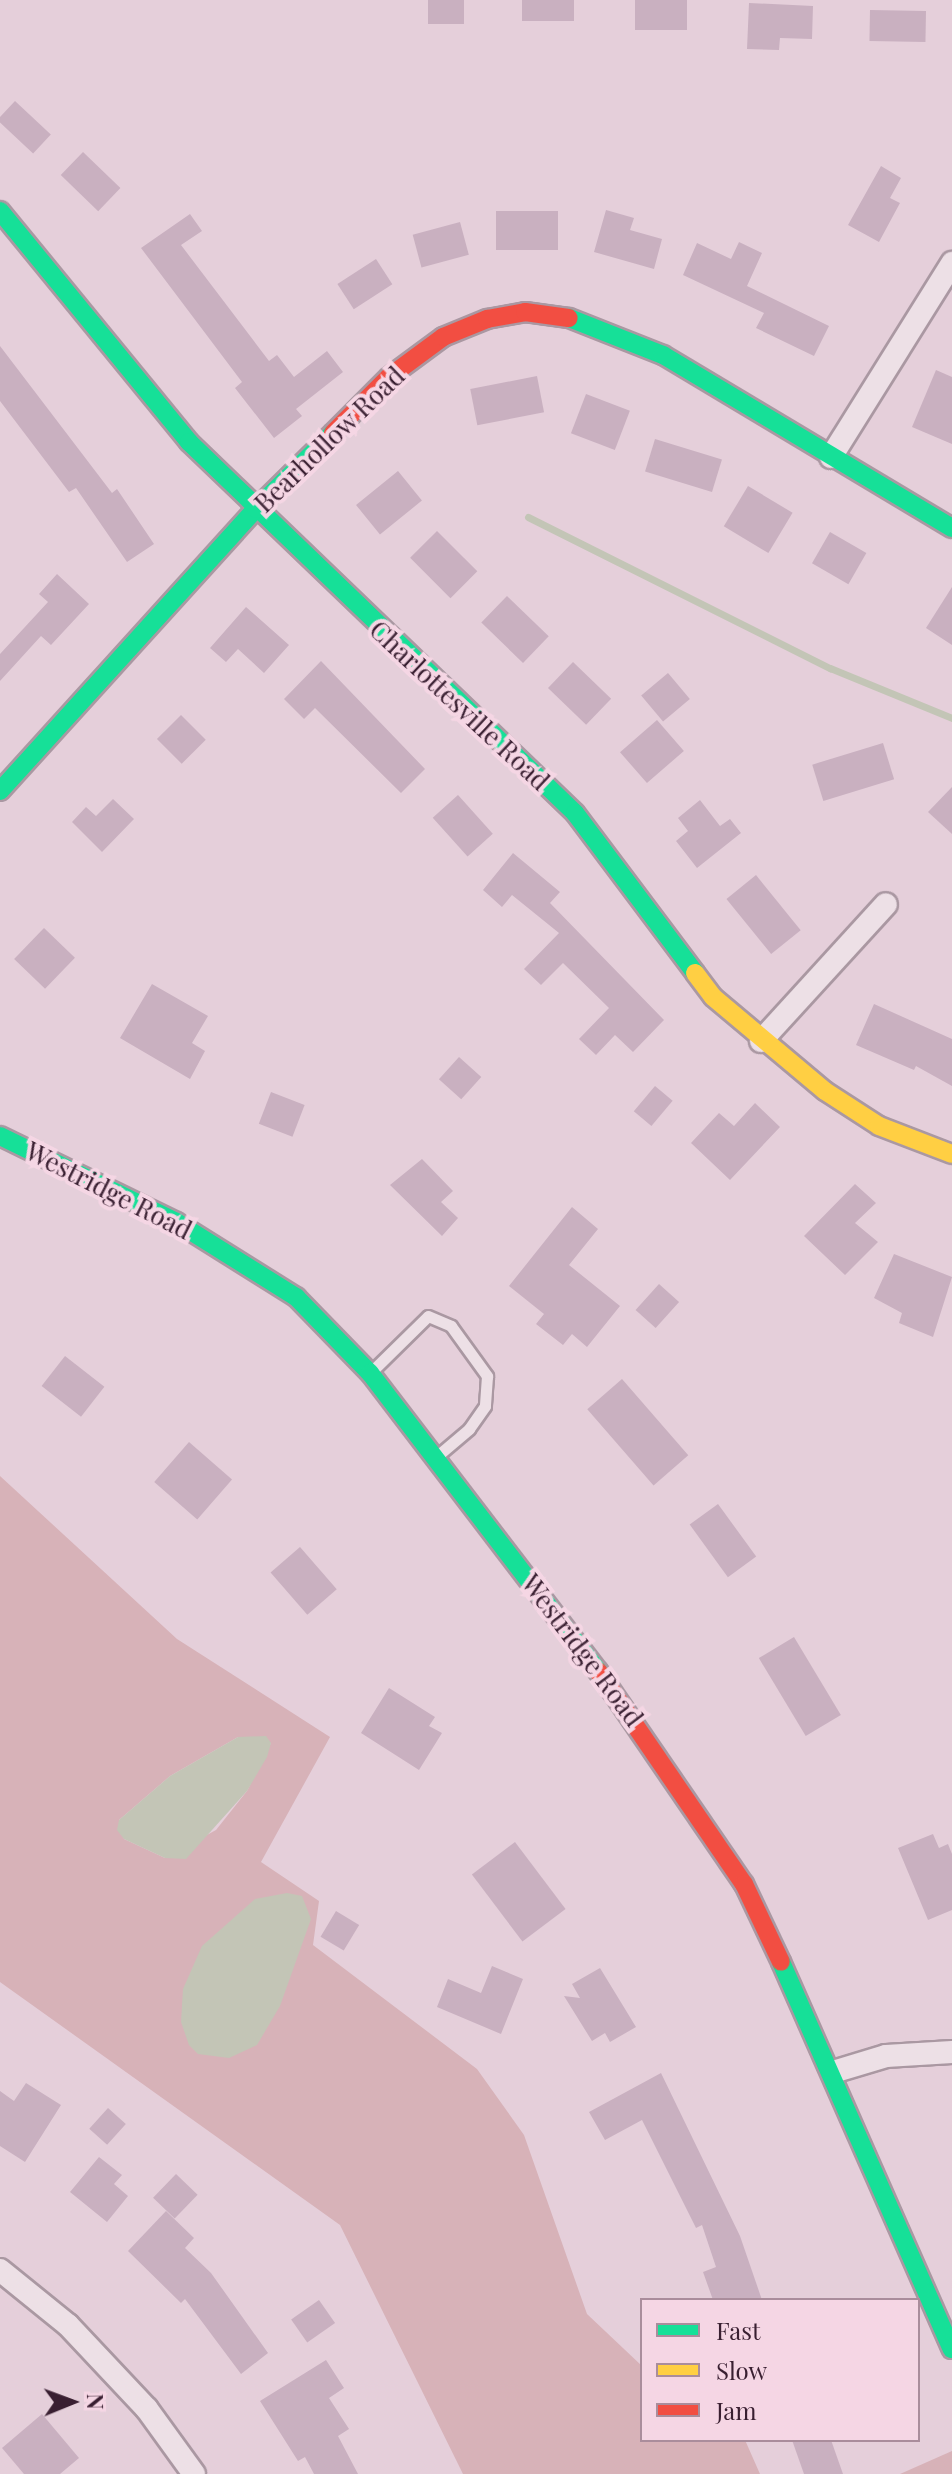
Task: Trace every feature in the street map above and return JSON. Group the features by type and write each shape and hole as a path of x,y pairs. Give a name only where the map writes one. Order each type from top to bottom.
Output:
{"street":[{"name":"Charlottesville Road","path":"0,211 189,442 575,813 713,997 761,1041 879,1126 952,1154"},
{"path":"831,457 952,263"},
{"name":"Bearhollow Road","path":"0,791 256,509 389,377 443,337 525,312 572,319 663,355 952,528"},
{"path":"761,1041 886,904"},
{"name":"Westridge Road","path":"0,1136 176,1222 260,1271 296,1297 370,1373 436,1457 674,1773 744,1884 833,2072 952,2349"},
{"path":"833,2072 886,2056 952,2052"},
{"path":"0,2270 68,2325 147,2409 194,2474"}],"lane":[{"path":"370,1373 428,1316 451,1326 487,1376 485,1406 469,1429 436,1457"}],"shaded area":[{"path":"0,1476 177,1639 330,1737 261,1862 319,1901 313,1945 477,2069 524,2135 587,2314 640,2364 640,2442 746,2442 760,2474 463,2474 340,2225 0,1982","holes":["238,1737 271,1743 247,1791 216,1830 165,1858 124,1839 119,1820 170,1776"]},
{"path":"266,1736 271,1743 267,1757 247,1791 186,1859 165,1858 124,1839 117,1830 119,1820 170,1776 238,1737"},
{"path":"287,1893 302,1896 311,1919 280,2006 257,2045 229,2058 198,2054 189,2045 181,2022 183,1989 202,1946 255,1899"},
{"path":"952,2451 952,2474 900,2474"}],"building":[{"path":"428,0 464,0 464,24 428,24"},
{"path":"522,0 574,0 574,21 522,21"},
{"path":"635,0 687,0 687,30 635,30"},
{"path":"749,3 813,6 812,39 780,38 779,50 747,49"},
{"path":"870,10 926,11 925,42 869,41"},
{"path":"15,101 51,134 33,153 0,123 0,117"},
{"path":"83,152 120,188 98,211 61,175"},
{"path":"881,166 901,178 890,198 900,203 879,242 848,225"},
{"path":"606,210 634,218 630,230 662,239 654,269 594,252"},
{"path":"496,211 558,211 558,250 496,250"},
{"path":"190,214 202,231 181,245 269,361 277,355 294,377 327,351 343,372 296,409 302,416 274,438 235,388 242,382 141,248"},
{"path":"460,222 469,255 421,268 413,235"},
{"path":"739,242 762,253 747,286 829,326 814,356 756,328 764,313 683,275 697,243 731,259"},
{"path":"376,259 392,284 354,309 337,284"},
{"path":"0,346 112,493 117,489 154,544 127,562 76,488 69,492 0,401"},
{"path":"936,370 952,377 952,444 912,427"},
{"path":"537,376 544,412 477,425 470,389"},
{"path":"586,394 630,411 615,450 571,433"},
{"path":"655,439 722,459 712,492 645,472"},
{"path":"398,471 422,501 380,535 356,505"},
{"path":"748,486 793,513 768,553 724,526"},
{"path":"437,531 477,571 450,598 410,558"},
{"path":"830,532 866,553 848,584 812,563"},
{"path":"57,574 89,604 51,645 41,636 0,681 0,654 48,602 39,594"},
{"path":"952,587 952,645 926,628"},
{"path":"507,596 549,636 523,663 481,623"},
{"path":"246,607 289,645 264,673 238,649 226,662 210,648"},
{"path":"321,661 425,769 401,793 315,708 304,719 284,699"},
{"path":"573,662 611,699 586,725 548,688"},
{"path":"668,673 690,699 663,722 641,695"},
{"path":"181,715 206,740 182,764 157,739"},
{"path":"657,720 684,751 647,783 620,752"},
{"path":"883,743 894,779 823,801 812,765"},
{"path":"952,787 952,834 928,812"},
{"path":"458,795 493,834 468,856 433,818"},
{"path":"113,799 134,819 102,852 72,822 86,807 96,816"},
{"path":"700,800 720,826 730,819 741,833 697,868 676,841 688,831 678,818"},
{"path":"513,853 560,892 550,903 664,1020 633,1052 615,1035 596,1055 579,1039 609,1008 563,963 541,985 524,969 559,933 512,895 502,907 483,890"},
{"path":"756,875 801,930 771,954 726,899"},
{"path":"44,928 75,958 45,989 14,959"},
{"path":"152,984 208,1016 192,1043 205,1051 190,1079 120,1038"},
{"path":"874,1004 952,1039 952,1086 916,1066 914,1070 856,1045"},
{"path":"459,1057 481,1077 461,1099 439,1079"},
{"path":"655,1086 673,1101 651,1126 634,1111"},
{"path":"271,1092 305,1105 292,1137 259,1124"},
{"path":"755,1103 780,1127 730,1180 691,1143 719,1113 734,1126"},
{"path":"422,1159 453,1191 441,1202 458,1218 442,1236 390,1185"},
{"path":"855,1184 876,1203 855,1223 878,1242 845,1275 804,1236"},
{"path":"572,1207 598,1229 569,1265 620,1306 587,1347 572,1334 563,1345 536,1324 544,1314 509,1286"},
{"path":"894,1254 952,1277 933,1337 899,1323 902,1313 874,1298"},
{"path":"659,1284 679,1302 656,1328 636,1310"},
{"path":"65,1356 104,1387 81,1417 42,1386"},
{"path":"622,1379 688,1455 654,1485 587,1409"},
{"path":"189,1442 232,1479 197,1519 154,1482"},
{"path":"718,1504 756,1557 728,1577 690,1525"},
{"path":"300,1547 337,1589 307,1615 271,1573"},
{"path":"794,1637 841,1715 806,1736 759,1658"},
{"path":"389,1688 435,1717 429,1726 442,1733 419,1770 361,1733"},
{"path":"933,1834 939,1848 948,1844 952,1854 952,1910 928,1920 898,1848"},
{"path":"515,1842 566,1909 522,1942 472,1874"},
{"path":"336,1911 359,1925 344,1951 321,1937"},
{"path":"492,1966 523,1979 501,2034 437,2007 448,1979 481,1993"},
{"path":"600,1968 636,2027 610,2042 605,2033 592,2041 564,1996 580,1998 572,1984"},
{"path":"661,2073 740,2236 761,2298 712,2298 703,2272 716,2267 702,2225 696,2228 642,2120 605,2140 589,2112"},
{"path":"26,2083 61,2105 25,2162 0,2146 0,2091 14,2101"},
{"path":"108,2108 126,2124 107,2145 89,2129"},
{"path":"99,2157 122,2175 114,2184 128,2196 107,2222 70,2192"},
{"path":"176,2174 198,2195 175,2219 153,2198"},
{"path":"166,2211 194,2238 185,2248 211,2273 268,2353 241,2374 185,2299 181,2303 128,2251"},
{"path":"319,2300 335,2323 307,2342 291,2320"},
{"path":"326,2360 344,2388 329,2398 349,2429 338,2436 358,2474 314,2474 305,2457 298,2461 260,2401"},
{"path":"42,2414 79,2458 60,2474 24,2474 2,2448"},
{"path":"793,2442 832,2442 843,2474 804,2474"}],"waterway":[{"path":"528,517 830,668 952,718"}],"traffic: fast":[{"path":"0,211 189,442 575,813 695,973"},
{"path":"569,318 663,355 952,528"},
{"path":"0,791 256,509 333,433"},
{"path":"0,1136 176,1222 296,1297 370,1373 598,1671"},
{"path":"781,1962 952,2349"}],"traffic: slow":[{"path":"695,973 713,997 825,1091 879,1126 952,1154"}],"traffic: jam":[{"path":"333,433 389,377 443,337 487,319 525,312 569,318"},
{"path":"598,1671 744,1884 781,1962"}]}
